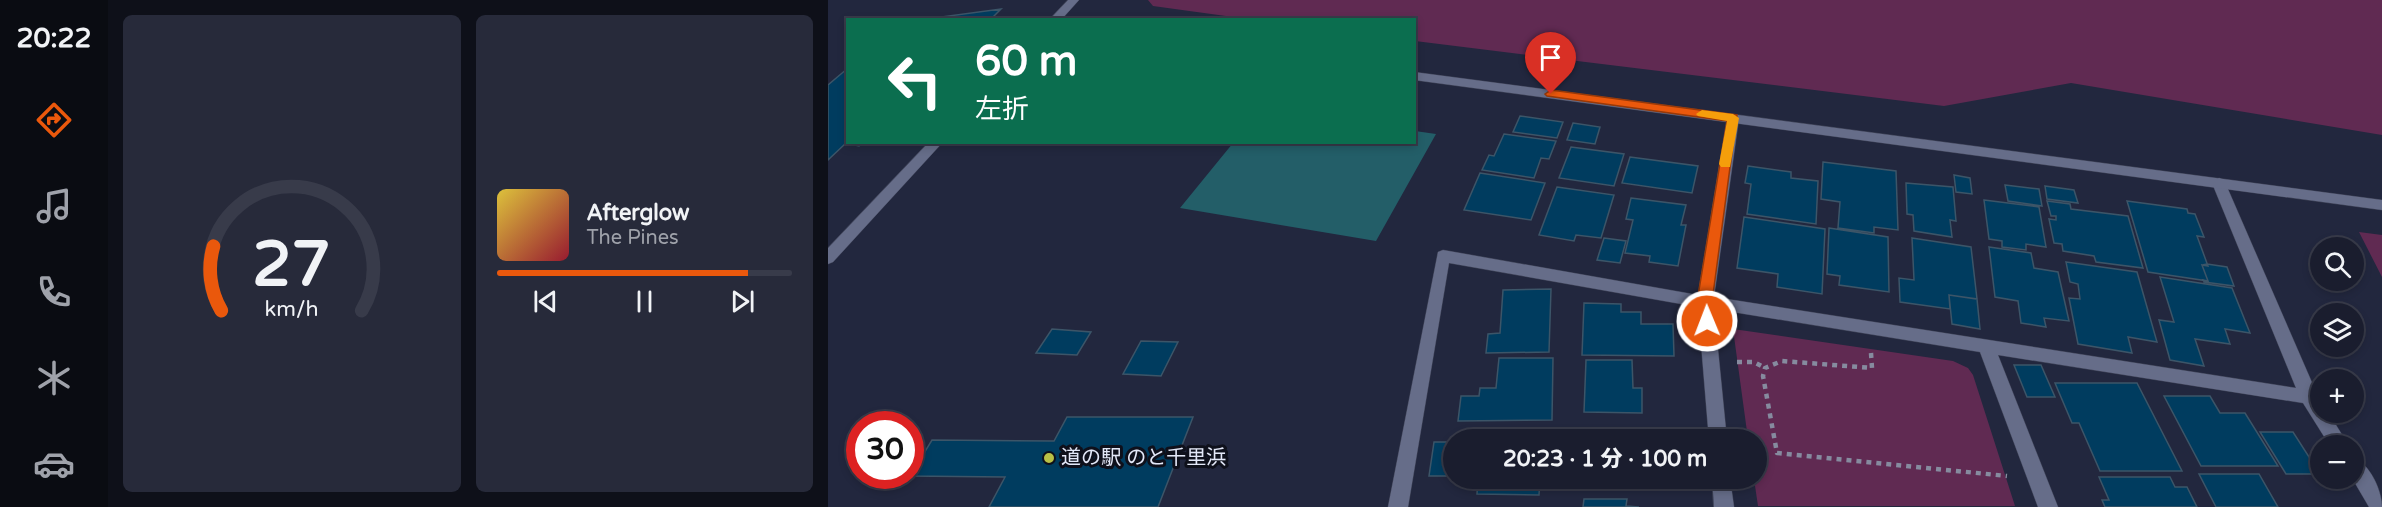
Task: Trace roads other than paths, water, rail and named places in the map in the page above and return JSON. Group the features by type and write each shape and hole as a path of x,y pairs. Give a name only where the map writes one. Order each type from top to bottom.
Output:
{"street":[{"path":"1056,18 1074,0"},
{"path":"1416,76 2382,206"},
{"path":"1717,429 1705,302 1733,118"},
{"path":"828,258 935,144"},
{"path":"2219,183 2308,397 2333,435"},
{"path":"1398,507 1443,256 1705,302 2308,397"},
{"path":"1986,346 2048,507"},
{"path":"2364,482 2380,507"},
{"path":"1722,489 1724,507"}],"place":[{"name":"道の駅 のと千里浜","path":"1049,458"}]}
